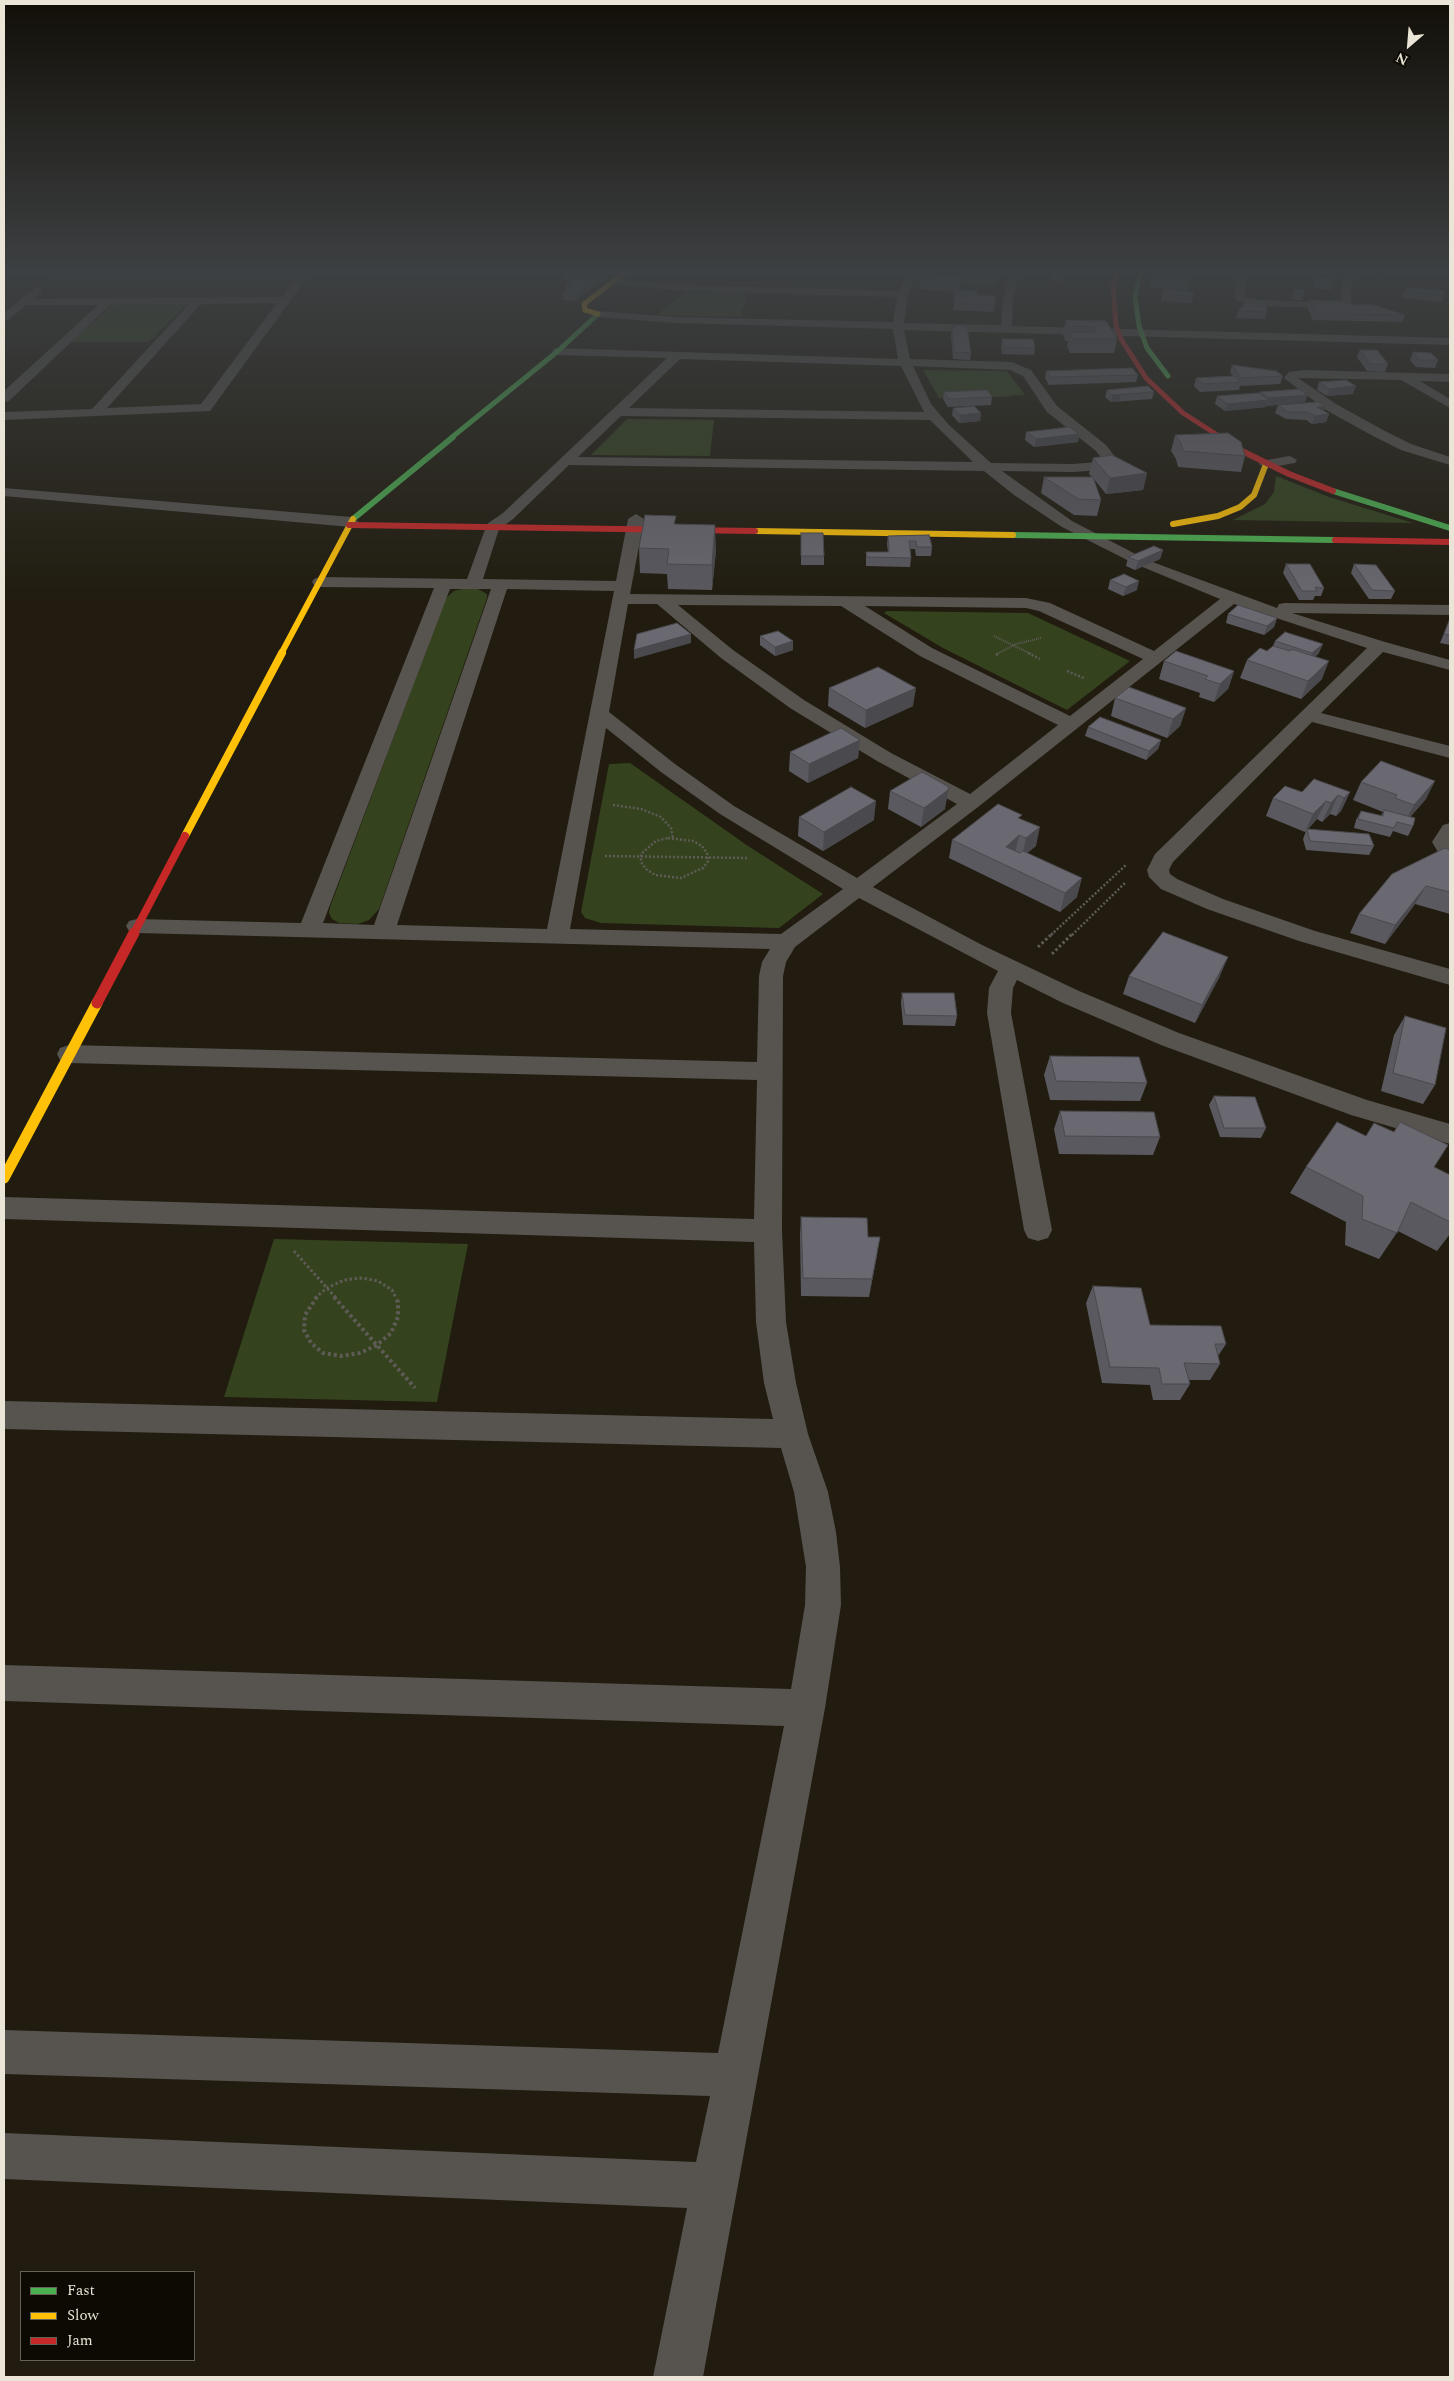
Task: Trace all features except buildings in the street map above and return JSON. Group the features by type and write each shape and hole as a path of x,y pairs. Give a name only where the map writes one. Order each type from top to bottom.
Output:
{"street":[{"path":"4,398 21,382"},
{"path":"96,412 123,382"},
{"path":"4,416 205,408 224,382"},
{"path":"4,1178 352,521 520,382"},
{"path":"473,584 492,527 508,516 648,382"},
{"path":"913,382 918,394 934,416 955,439 1033,502 1067,524"},
{"path":"567,461 1084,468 1102,466 1108,461 1109,458 1101,448 1062,418 1041,395 1033,382"},
{"path":"1150,382 1169,401 1220,438 1266,464 1353,500 1450,529"},
{"path":"1296,382 1332,407 1384,436 1424,453 1450,461"},
{"path":"1414,382 1450,404"},
{"path":"617,412 934,416"},
{"path":"1270,449 1306,467 1378,496 1449,518"},
{"path":"1266,464 1290,460"},
{"path":"1226,526 1164,525 1212,518 1240,507 1249,501 1258,488 1266,464"},
{"path":"4,492 352,521 492,527 635,524 1008,523"},
{"path":"352,521 508,516 635,524 1092,530 1447,540"},
{"path":"557,937 635,524"},
{"path":"1047,524 1067,524 1092,530 1143,562 1259,608 1379,646 1450,665"},
{"path":"1411,529 1450,529"},
{"path":"320,582 501,584 622,592 661,599 1026,602 1044,607 1155,658"},
{"path":"309,930 444,583"},
{"path":"383,932 501,584"},
{"path":"678,2377 806,1708 823,1604 823,1567 810,1492 792,1434 774,1353 768,1231 771,976 774,962 786,942 971,803 1232,598"},
{"path":"661,599 727,654 797,704 884,757 971,803"},
{"path":"843,600 926,652 977,679 1071,724"},
{"path":"1259,608 1450,610"},
{"path":"1379,646 1310,716 1163,858 1158,870 1160,877 1181,891 1307,936 1450,978"},
{"path":"600,714 695,788 807,859 859,889 1011,968 1170,1039 1360,1108 1450,1134"},
{"path":"1310,716 1450,752"},
{"path":"1450,829 1443,842 1445,848 1450,852"},
{"path":"137,926 786,942"},
{"path":"1011,968 1001,988 999,1013 1038,1230"},
{"path":"69,1054 770,1071"},
{"path":"1360,1108 1450,1151"},
{"path":"4,1208 768,1231"},
{"path":"4,1415 792,1434"},
{"path":"4,1683 806,1708"},
{"path":"4,2052 735,2075"},
{"path":"4,2156 714,2186"}],"path":[{"path":"988,397 1041,395"},
{"path":"977,679 995,656 1012,646 1044,638 1102,634"},
{"path":"994,636 1040,659"},
{"path":"583,805 618,806 651,813 667,823 673,838"},
{"path":"673,838 693,841 702,846 708,858 703,868 693,874 668,878 655,875 646,869 641,862 647,847 656,841 673,838"},
{"path":"1036,949 1142,850 1163,858"},
{"path":"573,856 807,859"},
{"path":"1050,956 1127,881 1172,900 1181,891"},
{"path":"262,1216 449,1426"},
{"path":"362,1278 378,1281 392,1290 398,1302 398,1317 391,1333 377,1345 360,1353 341,1356 323,1353 310,1343 304,1330 305,1315 313,1300 327,1288 344,1280 362,1278"}],"green space":[{"path":"930,382 1015,382 1025,395 939,398"},
{"path":"627,419 714,420 710,456 591,455"},
{"path":"1276,476 1329,497 1413,523 1233,520 1265,504 1274,492"},
{"path":"478,589 487,594 487,598 379,909 369,920 358,924 339,923 332,919 329,913 330,907 446,598 454,591"},
{"path":"887,611 1028,613 1130,661 1067,710 943,648 884,613"},
{"path":"630,763 748,846 823,894 779,928 601,923 585,918 581,912 609,764"},
{"path":"274,1239 468,1244 437,1402 224,1397"}],"traffic: fast":[{"path":"353,519 520,382"},
{"path":"1333,491 1450,528"},
{"path":"1013,535 1335,540"}],"traffic: slow":[{"path":"1173,524 1218,516 1240,507 1254,495 1266,464"},
{"path":"185,836 353,519"},
{"path":"755,531 1013,535"},
{"path":"4,1178 97,1003"}],"traffic: jam":[{"path":"1150,382 1183,413 1240,450 1289,474 1333,491"},
{"path":"349,525 755,531"},
{"path":"1335,540 1450,542"},
{"path":"97,1003 185,836"}]}
